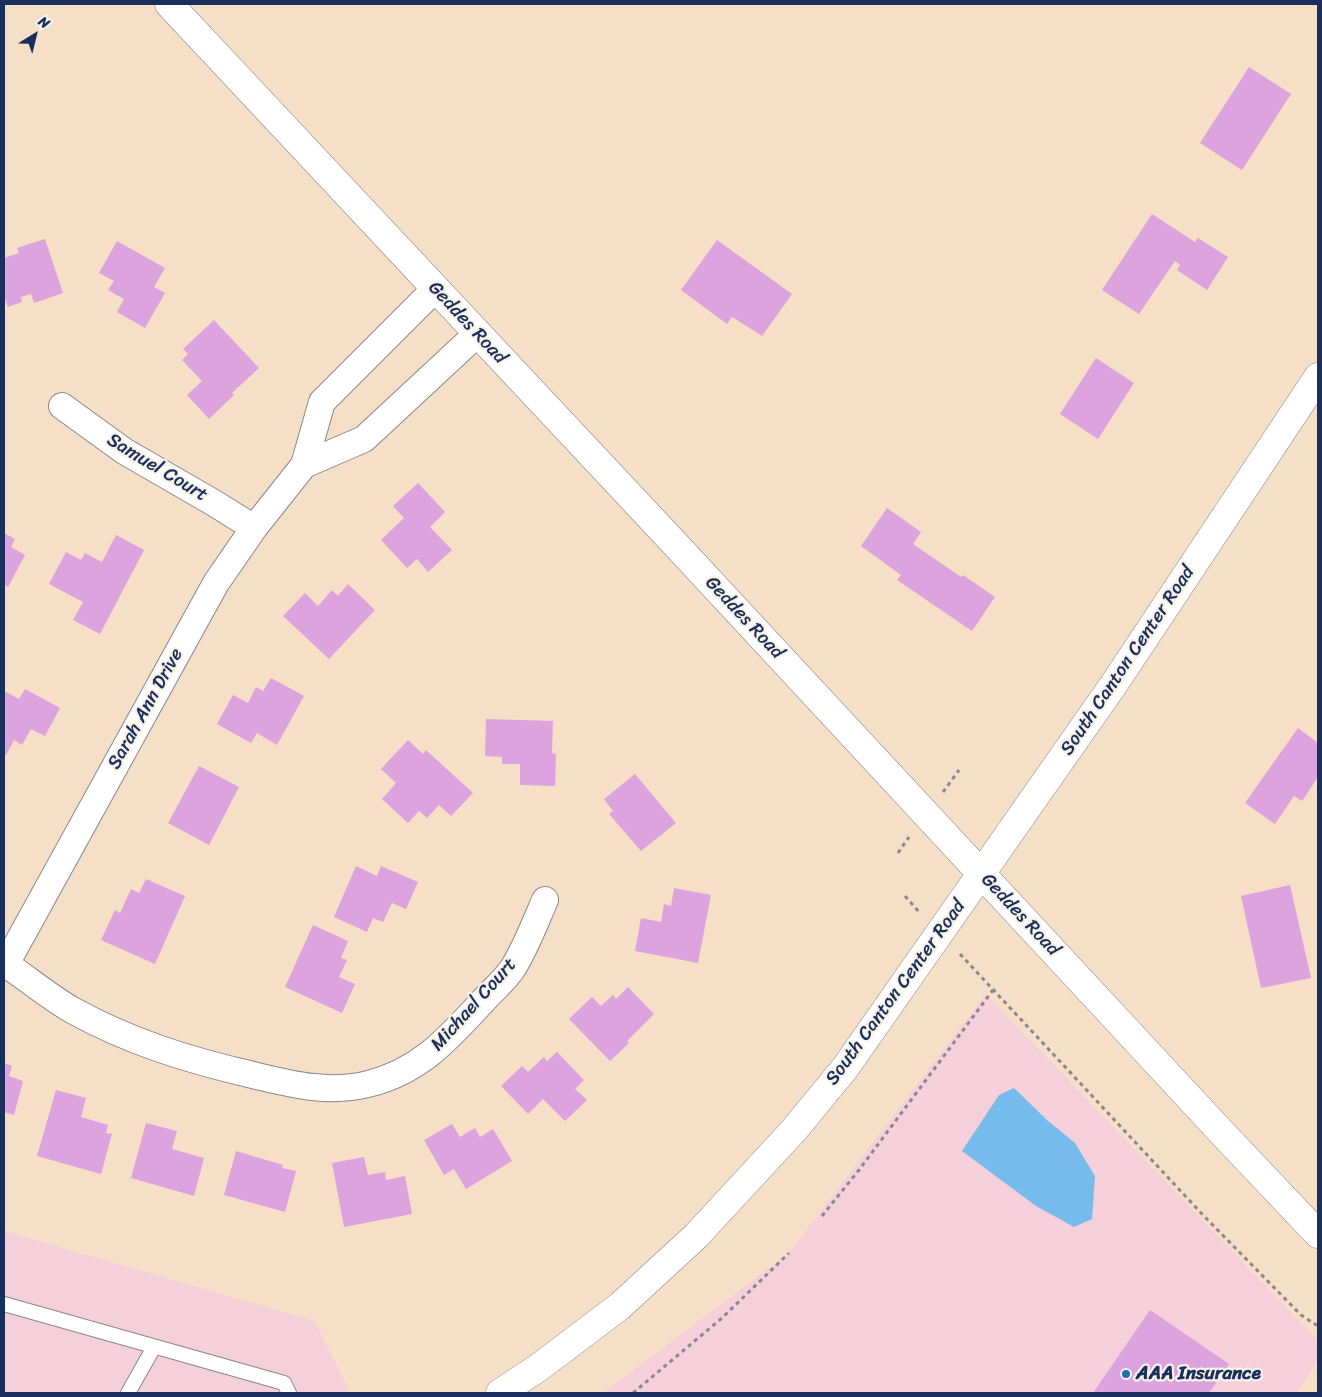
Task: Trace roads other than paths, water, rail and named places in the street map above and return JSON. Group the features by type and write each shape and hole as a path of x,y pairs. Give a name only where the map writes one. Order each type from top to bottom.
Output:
{"main road":[{"name":"Geddes Road","path":"169,4 1318,1234"},
{"name":"South Canton Center Road","path":"500,1393 538,1368 620,1306 696,1236 794,1130 845,1068 1114,684 1318,376"}],"street":[{"name":"Sarah Ann Drive","path":"5,963 216,583 254,528 304,465 322,402 435,289"},
{"name":"Sarah Ann Drive","path":"304,465 364,438 478,333"},
{"name":"Samuel Court","path":"62,406 124,451 214,502 254,528"},
{"name":"Michael Court","path":"5,963 71,1009 123,1036 227,1069 306,1088 345,1088 368,1084 390,1077 425,1058 443,1044 512,970 530,937 544,900"}],"lane":[{"path":"4,1304 284,1384 289,1393"},
{"path":"128,1393 154,1347"}],"water":[{"path":"1014,1088 1048,1121 1075,1143 1095,1176 1092,1219 1074,1227 1036,1206 962,1151 999,1095"}],"place":[{"name":"AAA Insurance","path":"1126,1374"}]}
